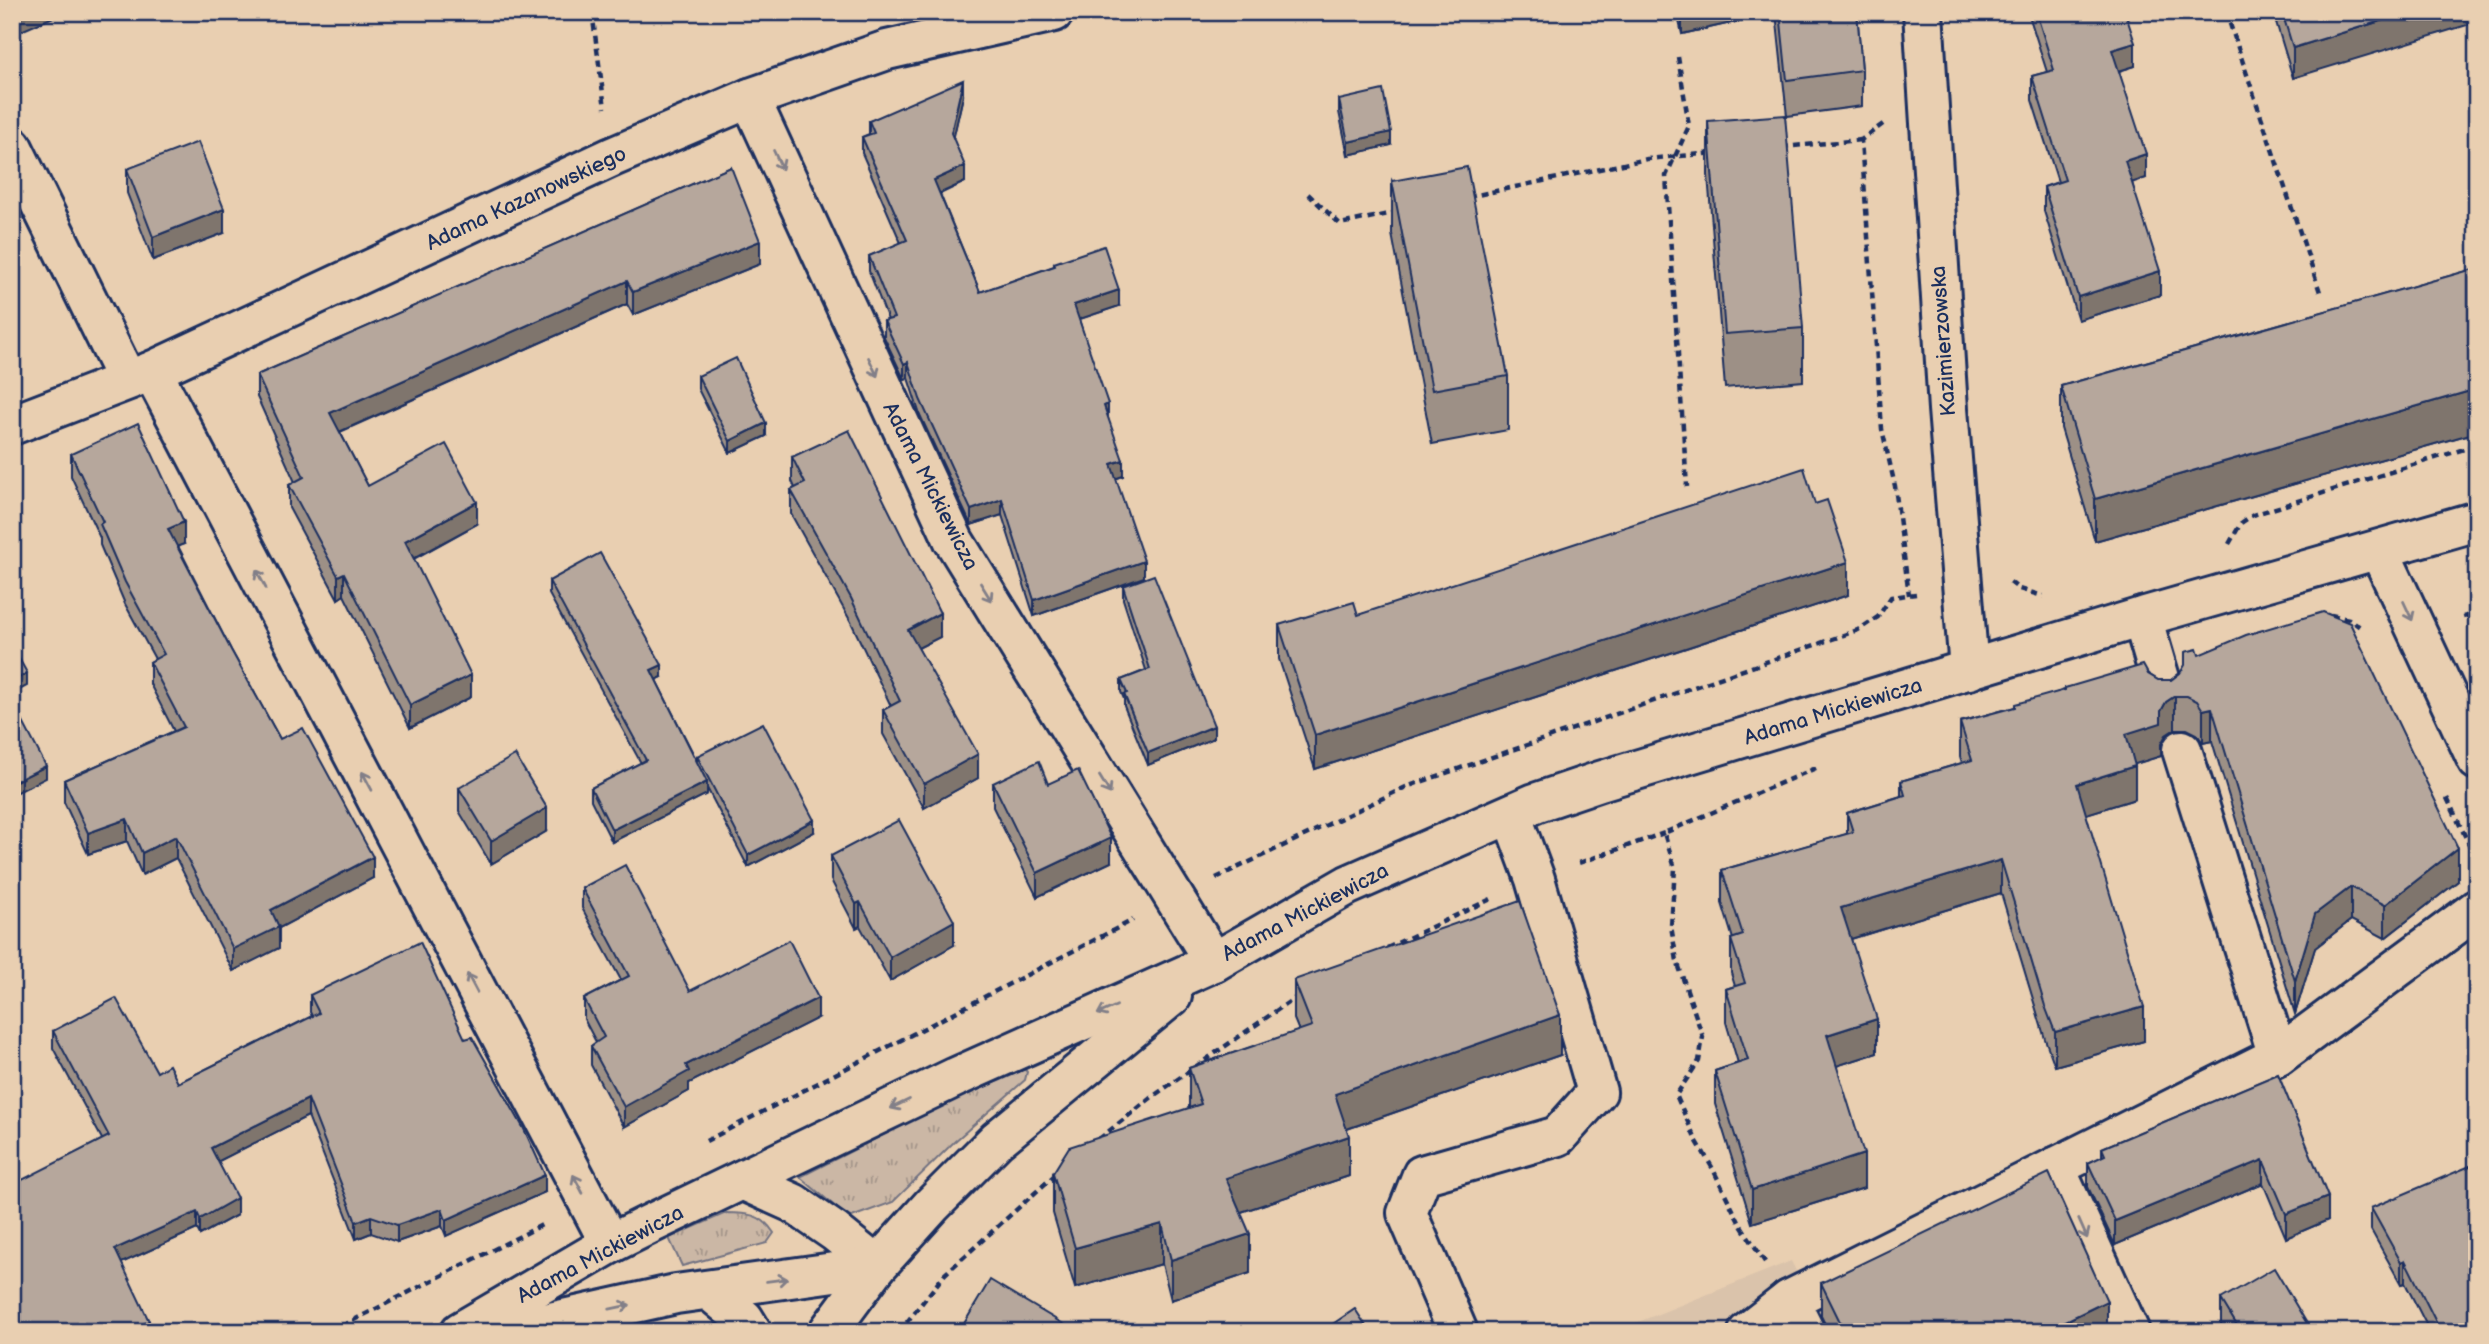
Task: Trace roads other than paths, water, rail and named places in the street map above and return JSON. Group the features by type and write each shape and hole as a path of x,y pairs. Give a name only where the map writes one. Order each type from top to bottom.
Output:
{"street":[{"name":"Adama Kazanowskiego","path":"12,425 139,376 612,157 750,98 887,50 1054,12"},
{"name":"Kazimierzowska","path":"1923,12 1948,409 1969,670"},
{"name":"Adama Mickiewicza","path":"750,98 954,541 1214,962"},
{"path":"12,145 610,1244"},
{"name":"Adama Mickiewicza","path":"460,1332 610,1244 956,1077 1214,962 1348,885 1511,814 1600,781 2142,617 2477,521"},
{"path":"2379,550 2477,760"},
{"path":"2142,617 2164,692"},
{"path":"2182,750 2278,1056"},
{"path":"1458,1332 1407,1213 1422,1175 1558,1136 1597,1092 1535,878 1511,814"},
{"path":"1748,1332 1797,1316 2055,1167 2278,1056 2477,909"},
{"name":"Adama Mickiewicza","path":"505,1332 676,1294 877,1266 932,1205 997,1140 1214,962"},
{"path":"2055,1167 2130,1332"},
{"path":"742,1180 793,1203 877,1266 828,1332"},
{"path":"709,1290 744,1319 752,1332"}]}
